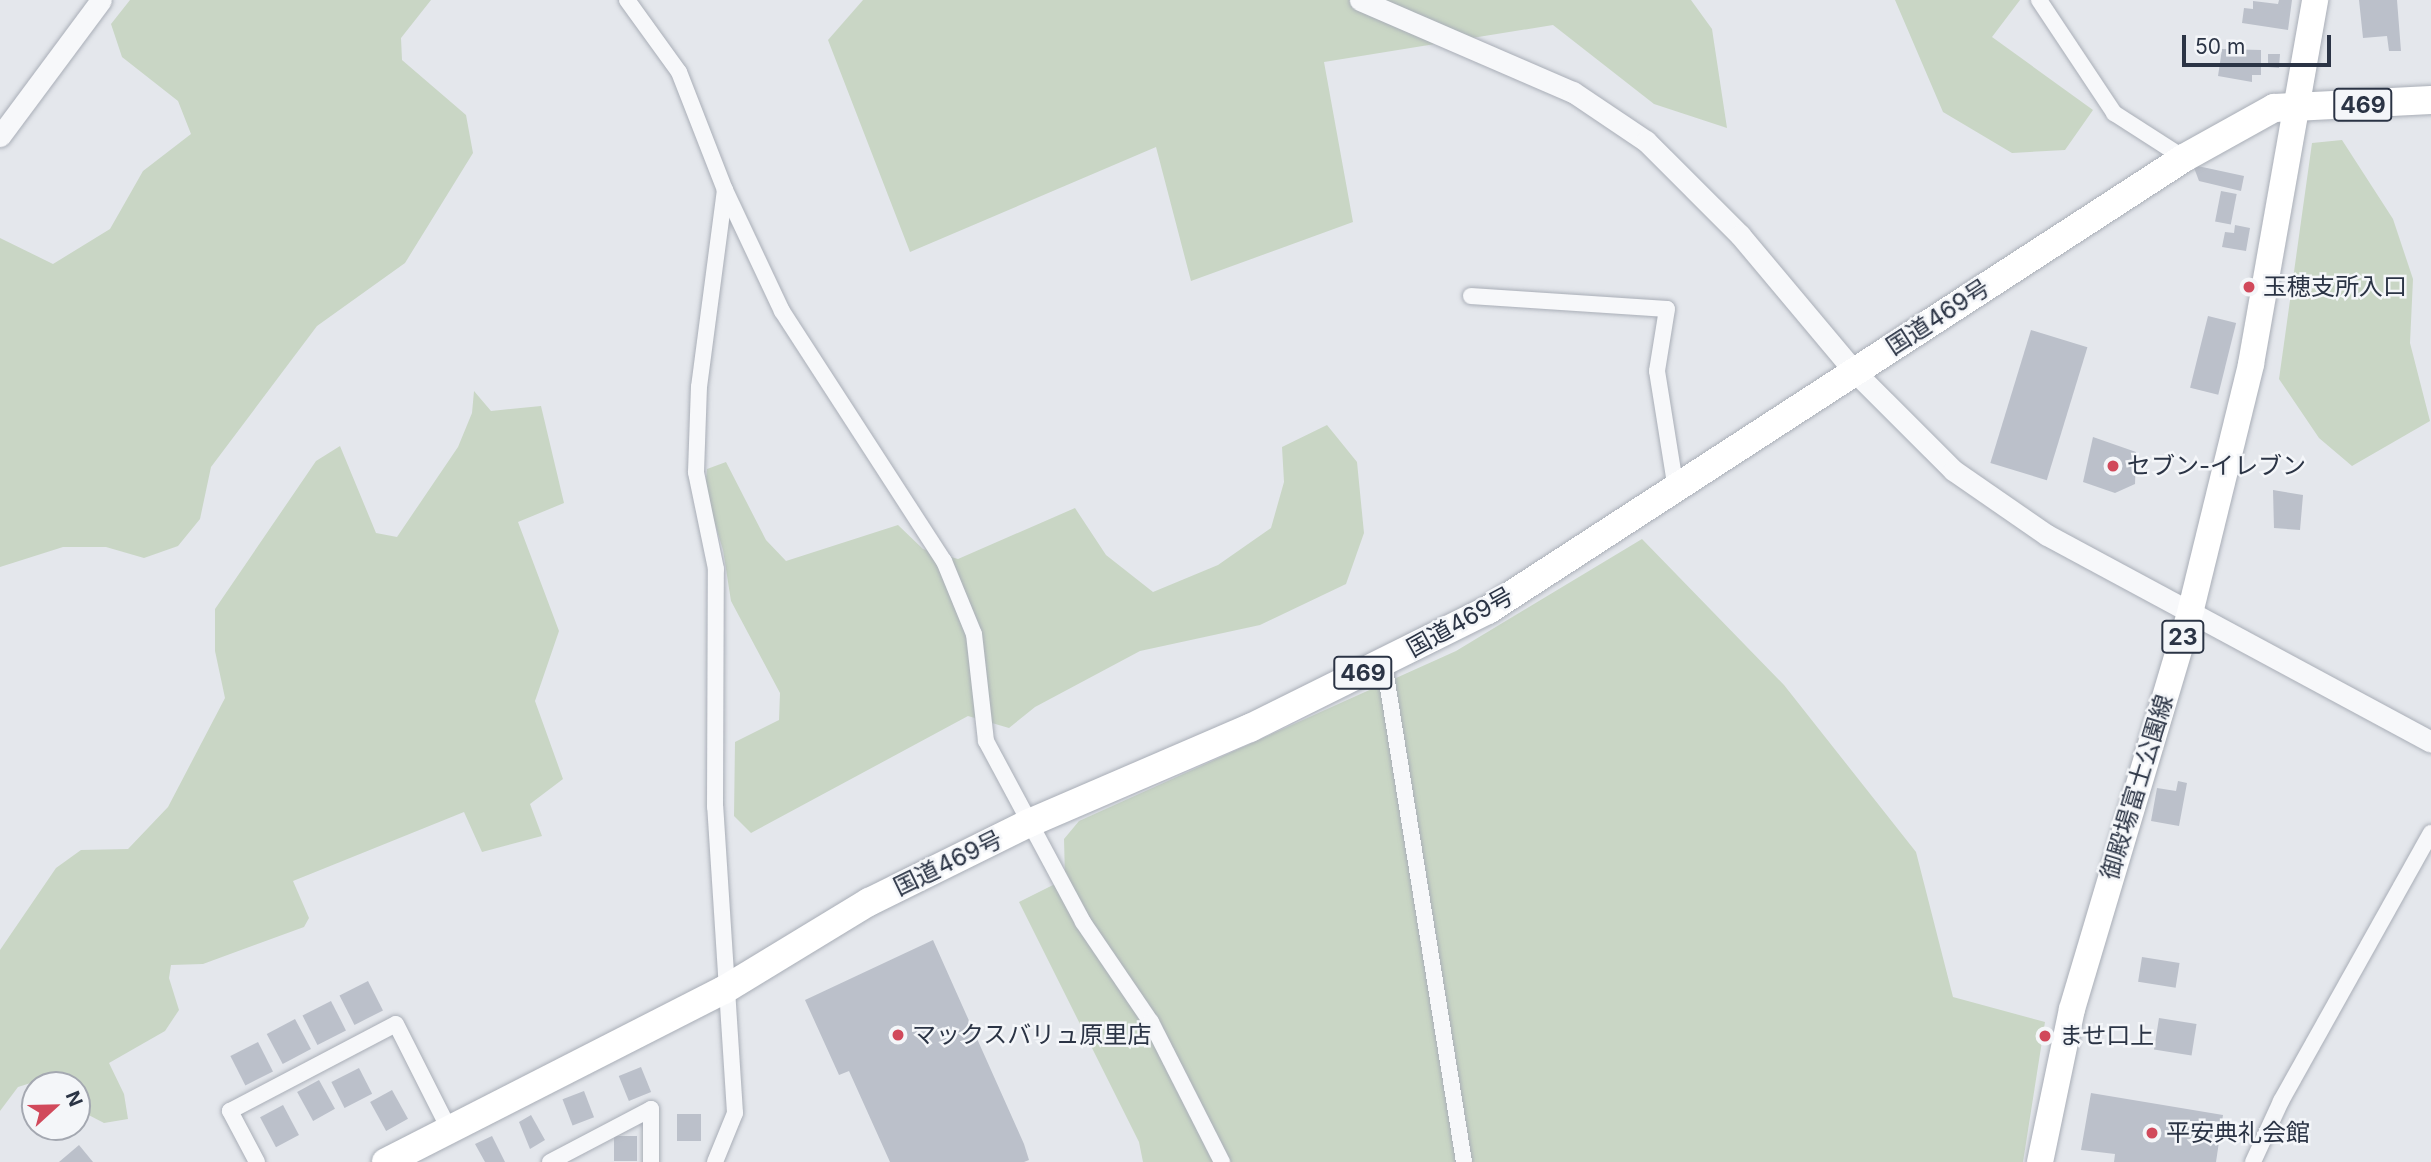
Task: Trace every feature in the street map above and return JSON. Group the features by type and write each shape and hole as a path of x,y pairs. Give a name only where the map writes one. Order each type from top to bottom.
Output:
{"highway":[{"name":"国道469号","path":"386,1162 448,1127 724,990 869,902 1028,823 1250,728 1489,610 2184,158 2274,108 2295,105 2317,109 2431,100"}],"main road":[{"name":"御殿場富士公園線","path":"2040,1162 2071,1009 2191,609 2251,364 2315,0"}],"street":[{"path":"0,136 101,0"},
{"path":"627,0 679,72 725,190 782,310 812,361 944,561 974,634 986,741 1083,922 1151,1021 1222,1162"},
{"path":"1360,0 1573,92 1646,141 1740,235 1854,371 1953,470 2047,535 2191,609 2431,742"},
{"path":"2039,0 2114,113 2184,158"},
{"path":"715,1162 735,1113 724,990 715,807 716,569 696,472 699,387 725,190"},
{"path":"1471,296 1667,309 1657,371 1676,490"},
{"path":"1384,663 1464,1162"},
{"path":"2253,1162 2281,1101 2431,833"},
{"path":"257,1162 230,1111 396,1024 448,1127"},
{"path":"550,1162 651,1109 651,1162"}],"green space":[{"path":"130,0 431,0 401,38 402,60 466,115 473,153 405,263 317,326 211,467 200,519 178,546 144,558 106,547 63,547 0,567 0,238 53,264 110,229 143,171 191,134 178,101 122,57 111,24"},
{"path":"863,0 1691,0 1712,29 1727,128 1654,104 1553,25 1324,62 1353,222 1191,281 1156,147 910,252 828,40"},
{"path":"1895,0 2020,0 1992,37 2093,110 2065,150 2012,153 1943,112"},
{"path":"2342,140 2393,219 2413,279 2410,343 2430,421 2352,466 2319,438 2279,379 2312,143"},
{"path":"474,391 491,411 541,406 564,503 518,522 559,631 535,701 563,779 530,804 542,836 482,852 464,812 293,881 309,918 304,927 203,964 171,965 169,978 179,1010 165,1031 109,1063 124,1094 128,1119 104,1123 91,1116 91,1071 21,1071 21,1086 0,1111 0,950 56,868 81,850 128,849 168,807 225,698 215,651 215,609 316,461 340,446 376,533 397,537 458,447 472,413"},
{"path":"1327,425 1357,462 1364,533 1346,584 1260,625 1140,651 1035,707 1009,728 968,716 751,833 734,816 735,742 779,720 780,693 731,601 723,550 705,491 707,469 726,462 766,540 786,561 898,525 923,549 958,559 1075,508 1106,555 1153,592 1218,565 1271,528 1284,482 1282,447"},
{"path":"1642,539 1784,685 1916,852 1953,997 2045,1022 2023,1162 1143,1162 1139,1142 1019,902 1065,879 1064,839 1079,821 1456,651"}],"building":[{"path":"2279,0 2292,0 2288,30 2242,23 2244,8 2253,9 2253,1 2278,4"},
{"path":"2359,0 2397,0 2401,51 2389,51 2387,36 2363,38"},
{"path":"2222,49 2261,50 2261,75 2252,75 2252,82 2218,76"},
{"path":"2268,54 2280,54 2279,68 2268,67"},
{"path":"2193,165 2244,176 2241,191 2199,181"},
{"path":"2221,191 2237,194 2231,224 2215,221"},
{"path":"2235,225 2250,228 2246,251 2222,247 2225,232 2234,233"},
{"path":"2208,316 2236,323 2218,395 2190,388"},
{"path":"2031,330 2087,347 2047,480 1990,463"},
{"path":"2093,437 2136,452 2135,484 2115,493 2083,482"},
{"path":"2273,490 2303,495 2300,530 2274,528"},
{"path":"2178,781 2187,783 2179,826 2151,821 2157,788 2176,791"},
{"name":"マックスバリュ原里店","path":"933,940 1029,1160 890,1162 849,1071 839,1075 805,1000"},
{"path":"2142,957 2180,963 2176,988 2138,982"},
{"path":"368,981 383,1010 354,1025 339,996"},
{"path":"331,1001 346,1030 317,1045 302,1016"},
{"path":"2159,1018 2197,1024 2192,1056 2154,1050"},
{"path":"295,1019 311,1049 283,1064 267,1034"},
{"path":"258,1042 273,1071 245,1085 230,1056"},
{"path":"641,1067 651,1092 629,1101 619,1076"},
{"path":"359,1068 372,1094 345,1108 331,1082"},
{"path":"319,1080 335,1109 313,1121 297,1092"},
{"path":"392,1090 408,1119 386,1131 370,1102"},
{"path":"584,1091 594,1117 573,1125 563,1099"},
{"name":"平安典礼会館","path":"2091,1093 2223,1115 2216,1162 2114,1162 2115,1154 2081,1150"},
{"path":"283,1105 299,1135 276,1147 260,1117"},
{"path":"677,1114 701,1114 701,1141 677,1141"},
{"path":"531,1115 545,1140 530,1149 519,1122"},
{"path":"492,1136 505,1162 485,1162 475,1144"},
{"path":"614,1136 637,1136 637,1161 614,1161"},
{"path":"79,1145 93,1162 59,1162"}],"place":[{"name":"玉穂支所入口","path":"2249,287"},
{"name":"セブン-イレブン","path":"2113,466"},
{"name":"マックスバリュ原里店","path":"898,1035"},
{"name":"ませ口上","path":"2045,1036"},
{"name":"平安典礼会館","path":"2152,1133"}]}
